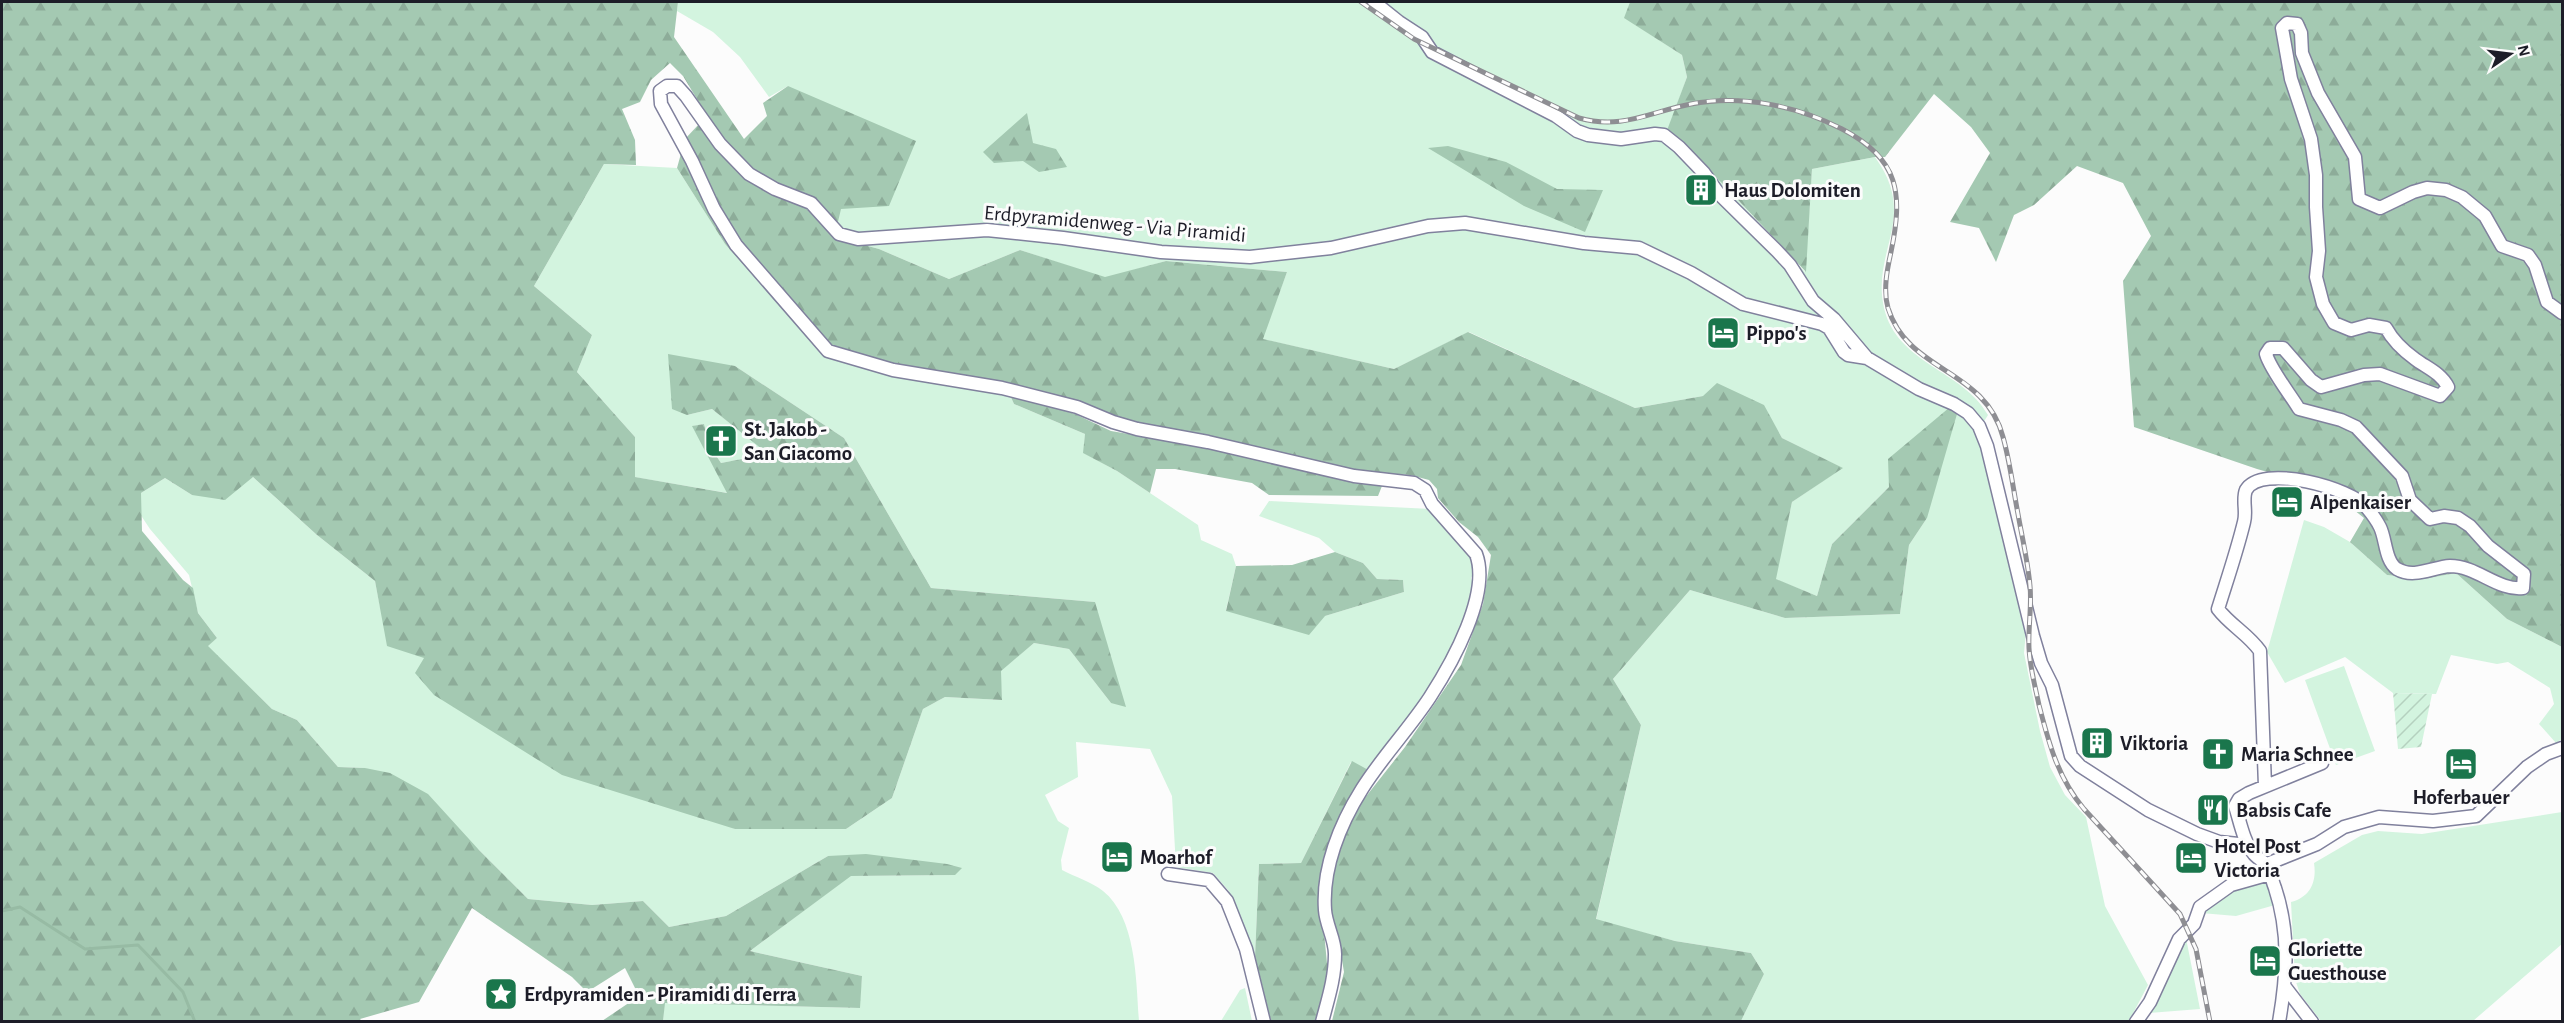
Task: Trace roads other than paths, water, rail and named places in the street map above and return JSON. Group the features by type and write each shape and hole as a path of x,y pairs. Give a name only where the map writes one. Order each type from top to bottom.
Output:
{"street":[{"path":"1374,2 1422,37 1432,52 1556,116 1577,131 1622,140 1655,134 1664,135 1679,147 1704,173 1719,194 1778,251 1790,265 1813,302 1834,319 1866,358"},
{"path":"2265,786 2260,651 2252,639 2225,618 2218,609 2245,519 2245,492 2252,483 2271,478 2313,483 2336,489 2365,505 2380,527 2390,562 2398,569 2416,573 2451,566 2482,573 2513,589 2523,588 2524,574 2458,518 2444,516 2430,519 2410,500 2402,476 2356,427 2341,420 2299,410 2283,382 2269,364 2266,354 2270,348 2283,348 2310,380 2321,387 2364,375 2380,374 2440,396 2448,387 2443,378 2415,359 2392,339 2386,328 2368,325 2351,330 2334,323 2323,304 2316,277 2319,251 2316,175 2311,139 2291,79 2282,28 2287,23 2297,24 2301,33 2302,53 2318,93 2355,157 2360,199 2380,208 2427,188 2446,190 2462,197 2485,216 2502,246 2528,255 2535,265 2547,302 2562,314"},
{"name":"Erdpyramidenweg - Via Piramidi","path":"1322,1022 1334,976 1335,951 1325,910 1328,873 1337,835 1362,789 1430,697 1455,651 1472,613 1480,584 1478,558 1432,504 1425,490 1414,483 1354,476 1208,442 1137,429 1077,407 1002,388 893,370 828,351 736,245 714,209 692,161 661,104 660,91 667,86 677,86 687,96 720,144 749,174 775,189 811,203 839,234 858,239 987,231 1073,239 1161,252 1250,257 1331,248 1428,226 1465,223 1584,243 1640,248 1691,273 1743,304 1821,324 1829,328 1844,352 1855,357 1866,358 1919,389 1954,404 1968,413 1979,426 1987,446 2031,629 2074,761 2148,810 2197,834 2219,842 2248,845"},
{"path":"2136,1022 2150,1002 2179,939 2194,924 2199,907 2231,885 2317,844 2344,827 2379,818 2433,821 2476,816 2527,767 2546,754 2562,748"},
{"path":"2278,1022 2285,987 2287,958 2284,927 2268,869 2248,845 2235,806 2239,799 2265,786 2322,763"},
{"path":"1168,874 1209,880 1227,901 1246,949 1264,1022"},
{"path":"2285,987 2312,1022"}],"waterway":[{"path":"2,911 20,907 85,949 138,945 183,992 195,1022"}],"railway":[{"path":"1361,2 1414,39 1579,118 1594,121 1622,121 1710,101 1749,101 1788,108 1825,121 1842,129 1876,153 1893,180 1896,196 1895,231 1886,280 1888,308 1898,329 1912,346 1980,397 1994,414 2003,437 2029,577 2031,601 2029,648 2032,670 2051,747 2067,785 2084,809 2180,914 2196,949 2210,1022"}],"place":[{"name":"Haus Dolomiten","path":"1701,190"},
{"name":"Pippo's","path":"1723,333"},
{"name":"St. Jakob - San Giacomo","path":"721,441"},
{"name":"Alpenkaiser","path":"2287,502"},
{"name":"Viktoria","path":"2097,743"},
{"name":"Maria Schnee","path":"2218,754"},
{"name":"Hoferbauer","path":"2461,764"},
{"name":"Babsis Cafe","path":"2213,810"},
{"name":"Moarhof","path":"1117,857"},
{"name":"Hotel Post Victoria","path":"2191,858"},
{"name":"Gloriette Guesthouse","path":"2265,961"},
{"name":"Erdpyramiden - Piramidi di Terra","path":"501,994"}]}
